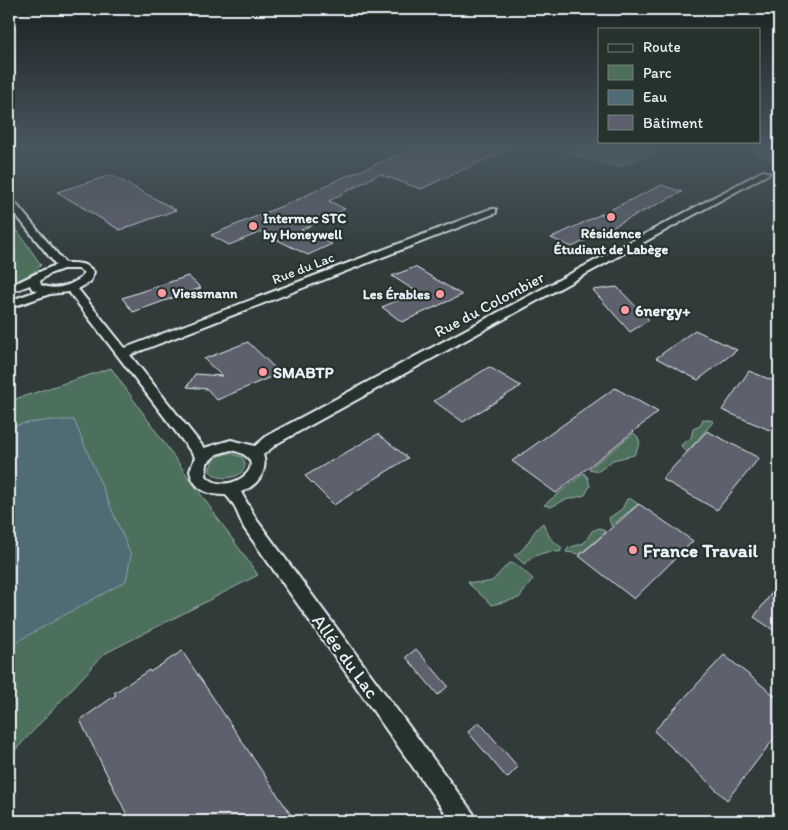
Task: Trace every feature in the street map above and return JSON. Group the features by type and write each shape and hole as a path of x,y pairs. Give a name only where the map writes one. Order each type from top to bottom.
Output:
{"street":[{"name":"Rue du Colombier","path":"256,453 273,439 744,185"},
{"path":"9,201 62,266"},
{"name":"Rue du Lac","path":"123,353 493,212"},
{"path":"9,290 35,280 45,272 62,266 82,266 89,272 86,280 72,288 49,291 9,305"},
{"path":"35,280 36,287 49,291"},
{"path":"72,288 203,457"},
{"path":"231,445 241,445 256,453 259,459 259,466 256,474 245,483 230,489 210,488 202,484 198,478 196,471 203,457 211,451 231,445"},
{"name":"Allée du Lac","path":"230,489 240,502 250,523 465,821"}],"green space":[{"path":"9,218 41,265 34,272 9,286"},
{"path":"111,368 258,575 104,654 9,757 9,401"},
{"path":"703,419 714,421 687,452 681,445 691,438 693,429 700,426"},
{"path":"634,433 640,443 634,455 613,460 599,471 589,469"},
{"path":"230,453 242,457 245,463 241,473 229,478 222,478 210,471 210,467 216,458"},
{"path":"584,473 588,478 590,486 585,495 565,500 551,507 544,505"},
{"path":"627,499 631,499 638,504 611,526 609,518 622,509"},
{"path":"543,523 550,538 562,548 560,552 550,552 536,556 524,564 514,555 523,549"},
{"path":"599,528 606,532 580,554 566,552 568,548 584,543 592,531"},
{"path":"509,563 516,564 533,579 519,598 492,605 467,582 482,583 492,581"}],"water":[{"path":"51,420 74,420 131,555 126,581 9,646 9,428 21,424"}],"building":[{"path":"80,185 129,185 176,210 120,230 57,192"},
{"path":"328,185 359,185 329,201 345,209 301,230 332,244 308,255 261,232 229,245 211,235 299,199"},
{"path":"409,185 430,185 421,189"},
{"name":"Résidence Étudiant de Labège","path":"662,185 682,192 572,247 551,238"},
{"name":"Les Érables","path":"415,267 462,295 402,322 382,307 417,292 392,276"},
{"name":"Viessmann","path":"188,276 201,288 133,312 122,298"},
{"name":"6nergy+","path":"617,287 649,320 630,332 593,290"},
{"path":"695,330 737,350 698,380 656,358"},
{"name":"SMABTP","path":"248,342 280,373 217,400 207,389 187,387 195,374 222,376 204,359"},
{"path":"489,367 521,386 463,422 434,401"},
{"path":"749,371 779,383 779,434 722,410"},
{"path":"615,388 658,412 556,493 512,461"},
{"path":"707,431 759,458 717,510 662,479"},
{"path":"378,434 408,458 334,505 305,476"},
{"path":"639,504 693,541 634,599 579,556"},
{"path":"779,583 779,634 754,617"},
{"path":"416,649 448,686 438,695 406,657"},
{"path":"182,651 295,821 130,821 80,720 116,695 114,693"},
{"path":"724,655 779,699 779,732 727,800 654,731"},
{"path":"479,722 518,767 507,778 468,732"}],"place":[{"name":"Résidence Étudiant de Labège","path":"611,217"},
{"name":"Intermec STC by Honeywell","path":"253,226"},
{"name":"Viessmann","path":"162,293"},
{"name":"Les Érables","path":"440,294"},
{"name":"6nergy+","path":"625,310"},
{"name":"SMABTP","path":"263,372"},
{"name":"France Travail","path":"633,550"}]}
